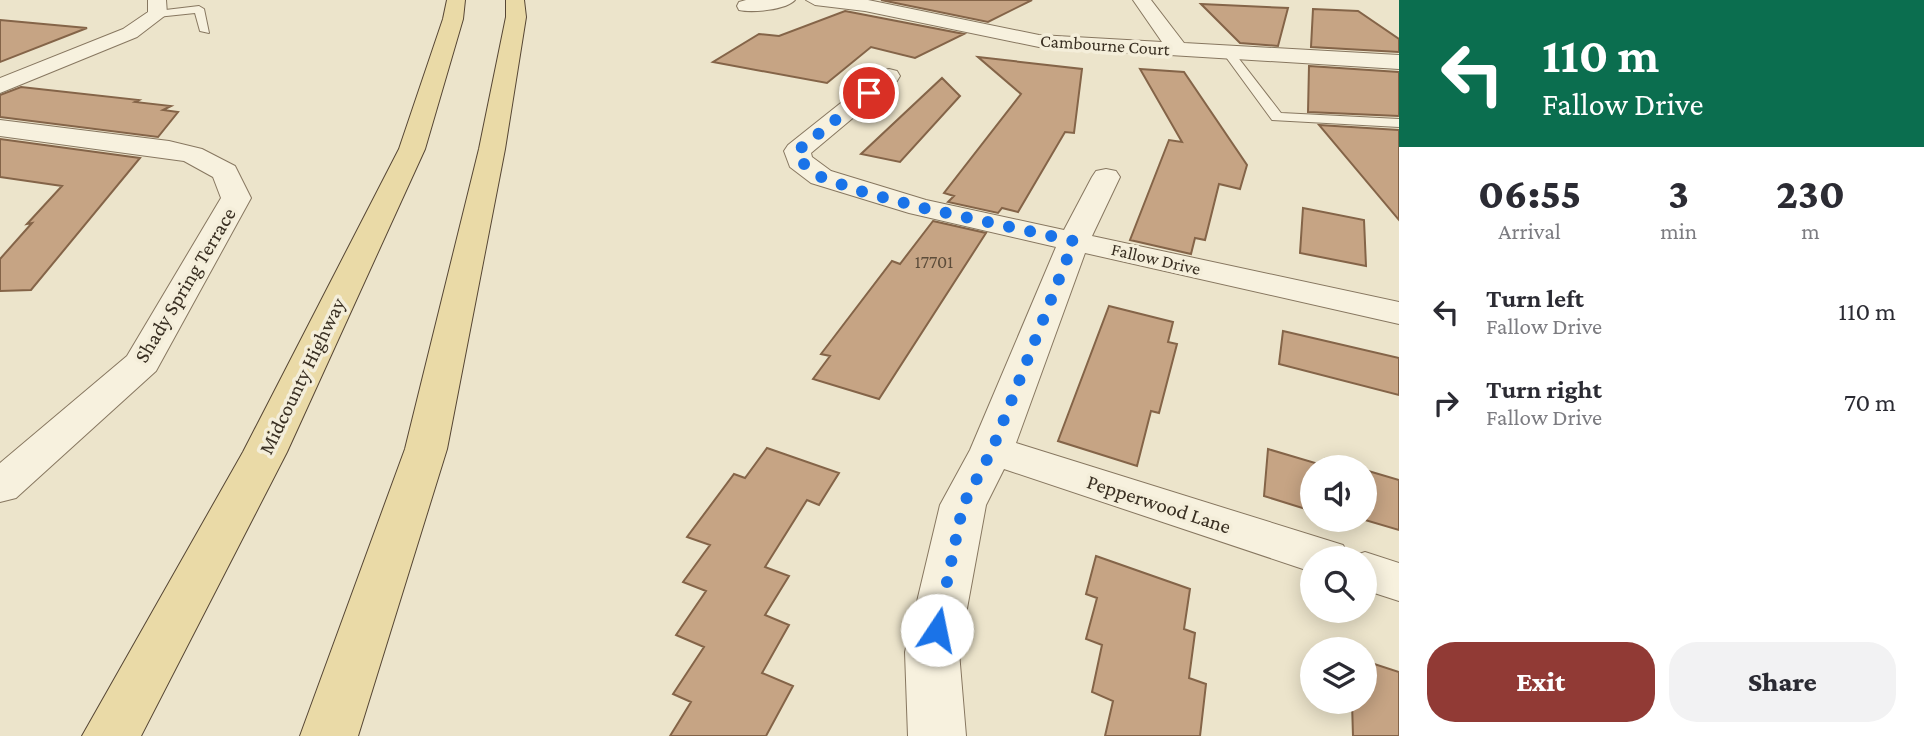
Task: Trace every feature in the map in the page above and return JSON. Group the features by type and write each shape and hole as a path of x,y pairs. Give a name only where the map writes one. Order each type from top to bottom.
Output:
{"main road":[{"name":"Midcounty Highway","path":"111,736 265,452 412,149 453,19 456,0"},
{"path":"329,736 426,449 492,149 516,18 515,0"}],"street":[{"path":"746,6 786,0"},
{"name":"Cambourne Court","path":"814,0 865,5 1039,41 1399,62"},
{"path":"1142,0 1178,50"},
{"path":"0,86 130,33 157,7"},
{"name":"Fallow Drive","path":"889,76 797,151 800,161 821,177 919,207 1399,313"},
{"name":"Shady Spring Terrace","path":"0,128 169,149 193,155 225,172 236,198 142,363 0,487"},
{"path":"937,736 932,652 963,505 992,450 1074,241 1106,177"},
{"name":"Pepperwood Lane","path":"992,450 1300,550"},
{"path":"1377,575 1399,582"}],"lane":[{"path":"157,7 199,9 205,31"},
{"path":"1229,53 1277,117 1399,123"}],"building":[{"path":"881,0 1032,0 988,22"},
{"path":"1201,4 1288,8 1278,46 1240,43"},
{"path":"1313,9 1358,11 1399,39 1399,52 1311,47"},
{"path":"845,11 964,34 915,58 871,47 827,83 713,62 759,34 779,36"},
{"path":"0,20 87,28 0,62"},
{"path":"978,57 1082,69 1074,133 1065,132 1018,212 1002,208 998,213 948,202 954,196 944,193 1021,94"},
{"path":"1309,66 1399,72 1399,116 1308,112"},
{"path":"1140,69 1184,72 1247,165 1240,189 1219,184 1205,240 1195,238 1191,254 1130,240 1169,140 1182,142"},
{"path":"942,78 960,96 900,162 861,154"},
{"path":"21,87 139,100 135,102 171,106 163,110 178,112 158,137 0,117 0,95"},
{"path":"1319,125 1399,130 1399,220"},
{"path":"0,139 140,158 31,290 0,291 0,259 62,186 0,177"},
{"path":"1303,208 1364,220 1366,266 1300,253"},
{"path":"933,221 986,233 879,399 813,379 830,356 821,354 892,261 900,264"},
{"path":"1109,306 1173,322 1168,342 1177,344 1159,413 1151,411 1137,466 1058,441"},
{"path":"1283,331 1399,358 1399,395 1279,364"},
{"path":"767,448 839,473 819,505 807,500 765,567 789,576 765,615 789,625 762,673 793,686 766,736 670,736 691,702 673,694 704,647 676,635 706,591 683,582 710,545 687,537 734,474 745,478"},
{"path":"1268,449 1300,459 1300,507 1264,496"},
{"path":"1377,474 1399,480 1399,530 1377,524"},
{"path":"1096,556 1190,589 1184,629 1195,633 1189,678 1206,684 1200,736 1105,736 1113,701 1092,692 1102,645 1086,639 1097,598 1086,594"},
{"path":"1377,665 1399,672 1399,736 1353,736 1352,714 1377,714"}],"route":[{"path":"869,93 797,151 800,161 821,177 860,191 919,207 1074,241 992,450 963,505 937,630"}]}
